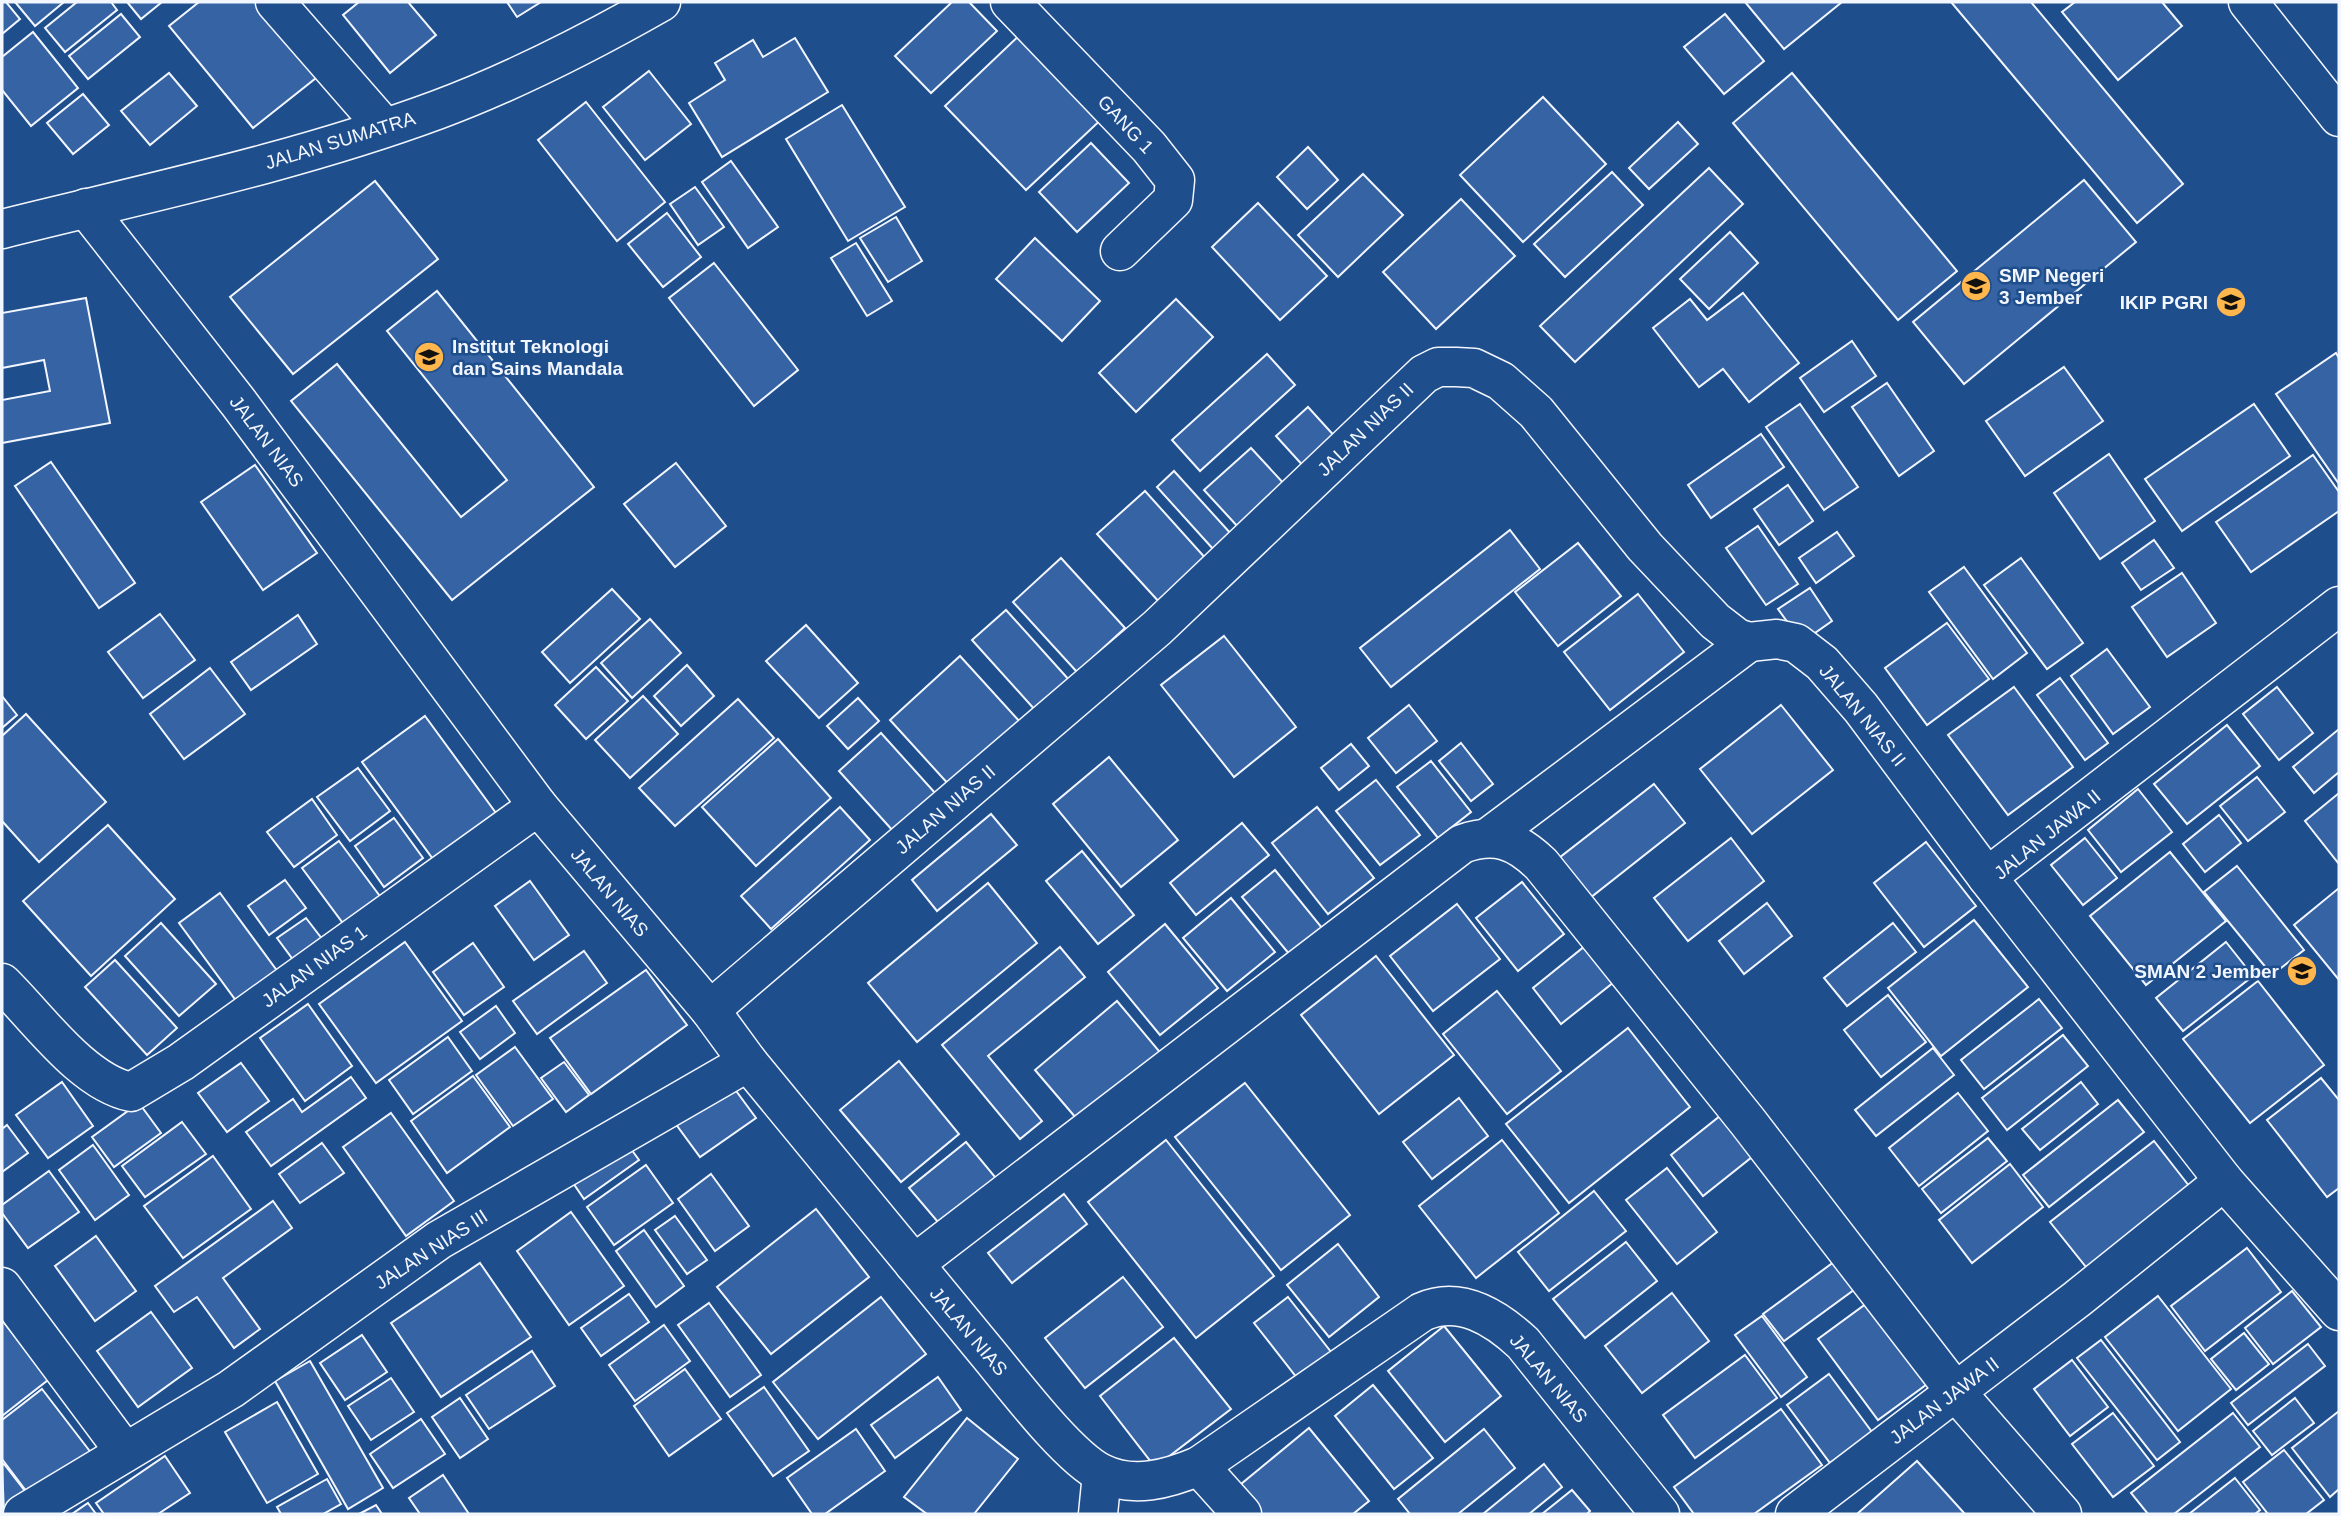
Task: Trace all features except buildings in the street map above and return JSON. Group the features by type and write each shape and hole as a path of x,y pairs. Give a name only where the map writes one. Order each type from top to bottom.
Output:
{"street":[{"path":"275,2 384,127"},
{"name":"JALAN SUMATRA","path":"2,229 280,160 437,110 571,53 661,2"},
{"name":"GANG 1","path":"1010,2 1149,147 1175,180 1173,200 1120,251"},
{"path":"2248,2 2339,117"},
{"name":"JALAN NIAS","path":"86,208 238,402 538,806 710,1010 748,1062 1021,1394 1087,1464 1102,1474 1122,1480 1143,1481 1169,1477 1199,1466 1422,1312 1445,1304 1457,1305 1483,1314 1506,1327 1523,1343 1660,1514"},
{"name":"JALAN NIAS II","path":"710,1010 1157,628 1424,374 1438,368 1474,368 1488,373 1514,391 1536,412 1645,547 1727,631 1749,642 1785,640 1796,643 1822,663 1861,708 1987,877"},
{"name":"JALAN JAWA II","path":"2339,606 1987,877 2224,1181 2339,1311"},
{"path":"914,1264 1462,844 1489,837 1749,642"},
{"name":"JALAN NIAS 1","path":"2,983 85,1068 115,1088 131,1092 146,1085 538,806"},
{"path":"1489,837 1514,841 1542,864 1748,1122 1955,1391 2062,1514"},
{"name":"JALAN NIAS III","path":"23,1514 231,1390 439,1240 748,1062"},
{"name":"JALAN JAWA II","path":"1795,1514 2224,1181"},
{"path":"2,1287 125,1452"},
{"path":"1199,1466 1242,1514"},
{"path":"1098,1514 1102,1474"}],"place":[{"name":"SMP Negeri 3 Jember","path":"1976,286"},
{"name":"IKIP PGRI","path":"2231,302"},
{"name":"Institut Teknologi dan Sains Mandala","path":"429,357"},
{"name":"SMAN 2 Jember","path":"2302,971"}]}
